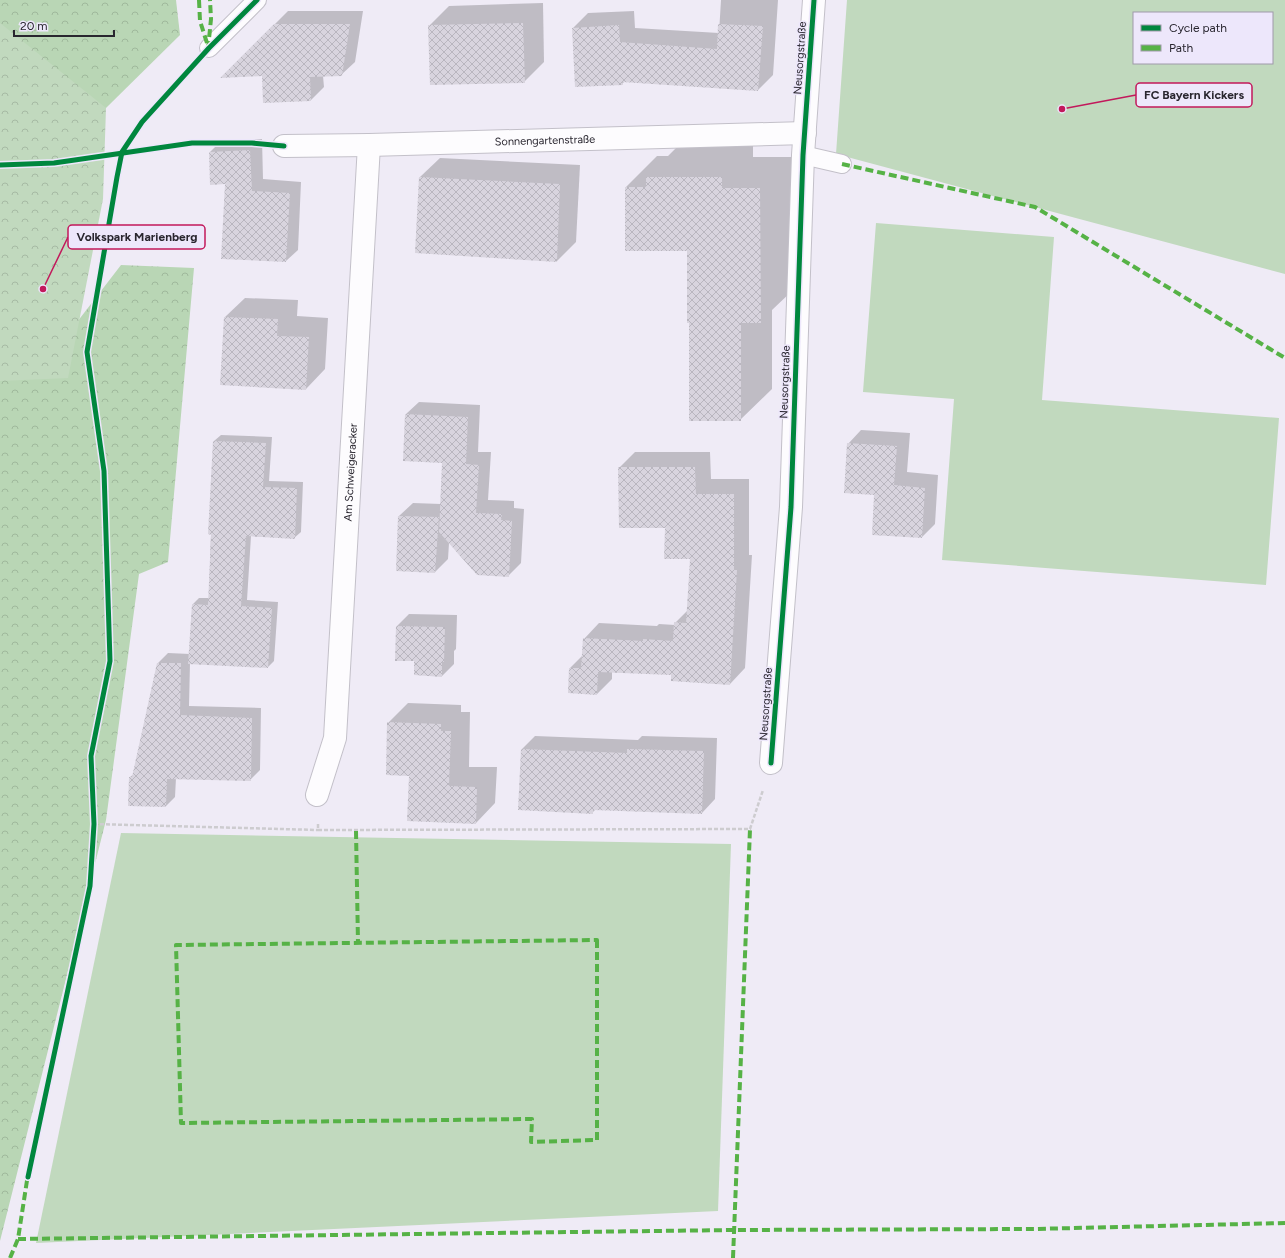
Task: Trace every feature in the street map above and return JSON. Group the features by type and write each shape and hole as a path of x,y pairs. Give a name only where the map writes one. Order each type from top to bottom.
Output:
{"street":[{"name":"Neusorgstraße","path":"771,763 791,507 803,155 814,0"},
{"name":"Sonnengartenstraße","path":"284,146 805,133"},
{"name":"Am Schweigeracker","path":"317,795 335,738 369,145"}],"lane":[{"path":"209,48 257,0"},
{"path":"803,155 842,164"}],"path":[{"path":"94,824 318,830 750,829 771,763"},
{"path":"317,795 318,830"}],"green space":[{"path":"0,0 176,0 180,35 106,108 0,99"},
{"path":"847,0 1285,0 1285,274 836,154"},
{"path":"0,23 106,108 103,199 68,378 0,381"},
{"path":"876,223 1054,237 1042,400 1279,418 1266,585 942,560 954,399 863,392"},
{"path":"121,265 194,268 168,562 139,574 106,820 0,1241 0,356 47,361"},
{"path":"121,833 731,844 718,1211 36,1243"}],"building":[{"path":"523,23 525,83 430,85 428,25"},
{"path":"274,24 350,24 342,76 310,77 311,101 263,103 262,76 220,78"},
{"path":"718,24 763,26 758,91 622,82 623,85 575,87 572,28 619,25 620,42 717,49"},
{"path":"250,150 252,191 290,193 286,262 221,259 225,184 210,185 209,152"},
{"path":"419,177 560,184 557,262 415,253"},
{"path":"646,177 722,177 722,188 760,188 761,323 741,323 741,421 689,421 687,251 625,251 625,187 646,187"},
{"path":"224,317 278,319 277,336 309,337 306,390 220,385"},
{"path":"405,414 468,417 466,464 479,465 476,513 502,514 501,520 512,521 509,577 477,575 439,532 442,463 403,461"},
{"path":"213,441 266,443 263,487 297,488 295,539 246,536 241,606 272,608 268,668 188,664 192,604 208,605 211,535 208,534"},
{"path":"847,443 897,446 894,485 925,488 922,538 872,535 874,495 844,493"},
{"path":"618,467 695,467 696,494 734,494 734,570 737,570 730,685 671,681 671,675 598,672 597,695 568,693 569,668 581,668 583,638 673,641 674,622 686,623 690,559 664,559 665,528 619,528"},
{"path":"398,516 439,517 435,573 396,571"},
{"path":"396,626 445,627 442,677 414,675 414,661 395,661"},
{"path":"157,663 181,663 180,715 252,718 251,781 167,779 166,807 128,806 129,777 132,777"},
{"path":"387,722 441,724 441,731 451,731 449,786 477,787 476,824 407,821 409,776 386,775"},
{"path":"521,749 627,753 627,749 704,751 702,814 593,810 593,814 518,810"}],"marked path":[{"path":"199,0 200,21 207,43"},
{"path":"208,49 211,19 210,0"},
{"path":"842,164 1035,207 1285,358"},
{"path":"733,1258 750,829"},
{"path":"356,831 358,943"},
{"path":"597,940 597,1140 531,1142 532,1119 181,1123 176,945 597,940"},
{"path":"10,1258 18,1239 28,1174"},
{"path":"18,1239 734,1230 1034,1229 1285,1223"}],"cycle path":[{"path":"28,1177 90,886 94,824 91,756 110,661 104,471 87,352 117,177 122,152 142,122 209,48 257,0"},
{"path":"771,763 791,507 803,155 814,0"},
{"path":"0,165 54,163 192,143 252,143 284,146"}],"place":[{"name":"FC Bayern Kickers","path":"1062,109"},
{"name":"Volkspark Marienberg","path":"43,289"}]}
